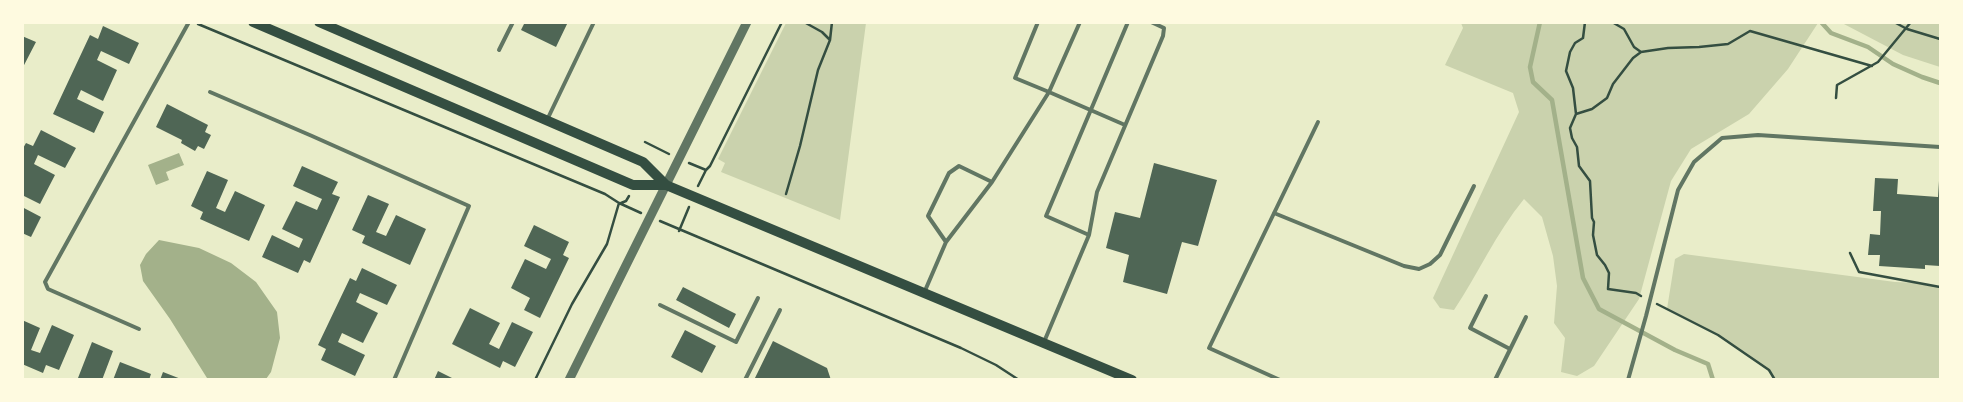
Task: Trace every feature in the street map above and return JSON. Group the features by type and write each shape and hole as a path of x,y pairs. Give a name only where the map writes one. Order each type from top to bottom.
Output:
{"main road":[{"path":"253,22 633,186 666,185"},
{"path":"319,22 643,162 666,185 1132,380"}],"street":[{"path":"569,380 747,22"}],"lane":[{"path":"140,329 48,289 45,282 189,22"},
{"path":"499,50 513,22"},
{"path":"546,121 594,22"},
{"path":"1038,22 1014,78 1125,124"},
{"path":"924,292 946,242 992,182 1049,92 1080,22"},
{"path":"1089,235 1046,216 1128,22"},
{"path":"1044,342 1089,235 1097,192 1164,36 1164,28 1150,22"},
{"path":"210,92 469,206 394,380"},
{"path":"1280,380 1270,378 1209,348 1318,122"},
{"path":"1628,380 1678,190 1694,162 1722,138 1758,135 1940,147"},
{"path":"946,242 928,216 949,173 959,166 992,182"},
{"path":"1274,213 1404,266 1419,269 1430,264 1440,255 1474,186"},
{"path":"1486,296 1470,328 1510,349"},
{"path":"660,305 736,342 758,298"},
{"path":"745,380 780,310"},
{"path":"1495,380 1526,317"}],"path":[{"path":"195,22 605,194 619,203 607,244 572,304 535,380"},
{"path":"710,166 782,22"},
{"path":"804,22 822,32 830,40"},
{"path":"786,194 800,146 818,70 830,40 832,22"},
{"path":"1585,22 1583,38 1575,43 1567,59 1566,71 1573,88 1576,114 1570,128 1572,138 1577,147 1579,166 1590,181 1592,218 1594,222 1593,235 1597,255 1609,273 1608,289 1636,293 1718,335 1769,370 1775,380"},
{"path":"1612,22 1624,29 1634,47 1641,52"},
{"path":"1894,22 1907,29 1940,39"},
{"path":"1836,98 1837,85 1878,62 1911,22"},
{"path":"1576,114 1592,109 1607,98 1613,84 1633,58 1641,52 1668,48 1699,48 1728,44 1750,31 1872,66"},
{"path":"679,231 961,348 996,365 1020,380"},
{"path":"1850,253 1859,272 1940,288"}],"shaded area":[{"path":"786,23 866,23 840,220 721,172 725,163 718,159"},
{"path":"1461,23 1818,23 1788,69 1749,114 1691,149 1671,181 1639,299 1594,366 1577,376 1561,372 1565,338 1554,323 1557,286 1553,256 1542,217 1524,199 1496,240 1454,310 1440,308 1433,298 1519,112 1513,93 1445,65 1463,28"},
{"path":"1842,23 1940,23 1940,67 1903,55"},
{"path":"179,153 184,165 166,172 169,180 156,185 148,165"},
{"path":"159,240 199,248 231,263 256,282 277,312 280,338 271,372 266,379 209,380 207,378 170,319 143,281 140,265 146,254"},
{"path":"1684,254 1895,282 1921,283 1940,287 1940,379 1775,379 1755,359 1709,331 1667,309 1675,259"}],"building":[{"path":"525,22 568,22 556,47 521,30"},
{"path":"103,26 139,43 129,64 101,51 97,60 117,70 103,101 81,90 77,99 104,112 94,133 53,114 90,35 98,39"},
{"path":"22,36 36,42 22,69"},
{"path":"167,104 208,125 205,132 211,135 204,149 198,146 195,151 181,143 182,140 156,127"},
{"path":"41,130 76,148 65,168 38,155 34,164 55,175 40,204 22,195 22,150 26,143 33,146"},
{"path":"1154,163 1217,180 1198,246 1182,242 1167,294 1123,282 1129,255 1106,248 1115,212 1140,218"},
{"path":"302,166 338,182 332,194 340,197 310,263 304,260 298,273 262,257 272,235 299,248 303,239 282,229 296,201 317,210 322,199 293,186"},
{"path":"207,171 228,180 216,208 225,212 235,191 265,205 249,241 200,219 203,212 191,206"},
{"path":"1875,178 1898,179 1897,194 1938,197 1940,181 1940,266 1925,265 1925,269 1879,266 1880,255 1868,255 1870,234 1880,235 1881,211 1873,211"},
{"path":"368,195 389,204 376,232 386,236 396,215 426,229 410,265 362,243 365,236 352,230"},
{"path":"22,207 41,217 31,237 22,233"},
{"path":"534,225 569,242 563,255 569,258 540,318 524,310 530,298 511,288 525,259 546,269 551,259 524,246"},
{"path":"362,268 397,285 387,305 360,293 356,302 378,313 363,343 342,333 338,342 365,355 355,376 321,360 326,349 318,345 350,278 356,281"},
{"path":"683,287 736,314 729,328 676,300"},
{"path":"470,308 500,323 489,344 499,349 512,322 533,332 515,367 503,361 500,368 452,344"},
{"path":"22,320 40,328 31,350 40,353 52,325 74,335 59,370 46,365 43,373 22,364"},
{"path":"685,330 716,346 702,373 671,357"},
{"path":"773,341 827,368 831,380 754,380"},
{"path":"92,342 113,351 102,380 80,380 78,378"},
{"path":"120,362 151,374 149,380 113,380"},
{"path":"438,371 456,380 434,380"},
{"path":"163,372 181,379 181,380 160,380"}],"waterway":[{"path":"1540,22 1530,67 1533,82 1552,100 1583,278 1599,309 1675,350 1708,364 1713,380"},
{"path":"1821,22 1831,33 1868,47 1893,64 1940,83"}]}
